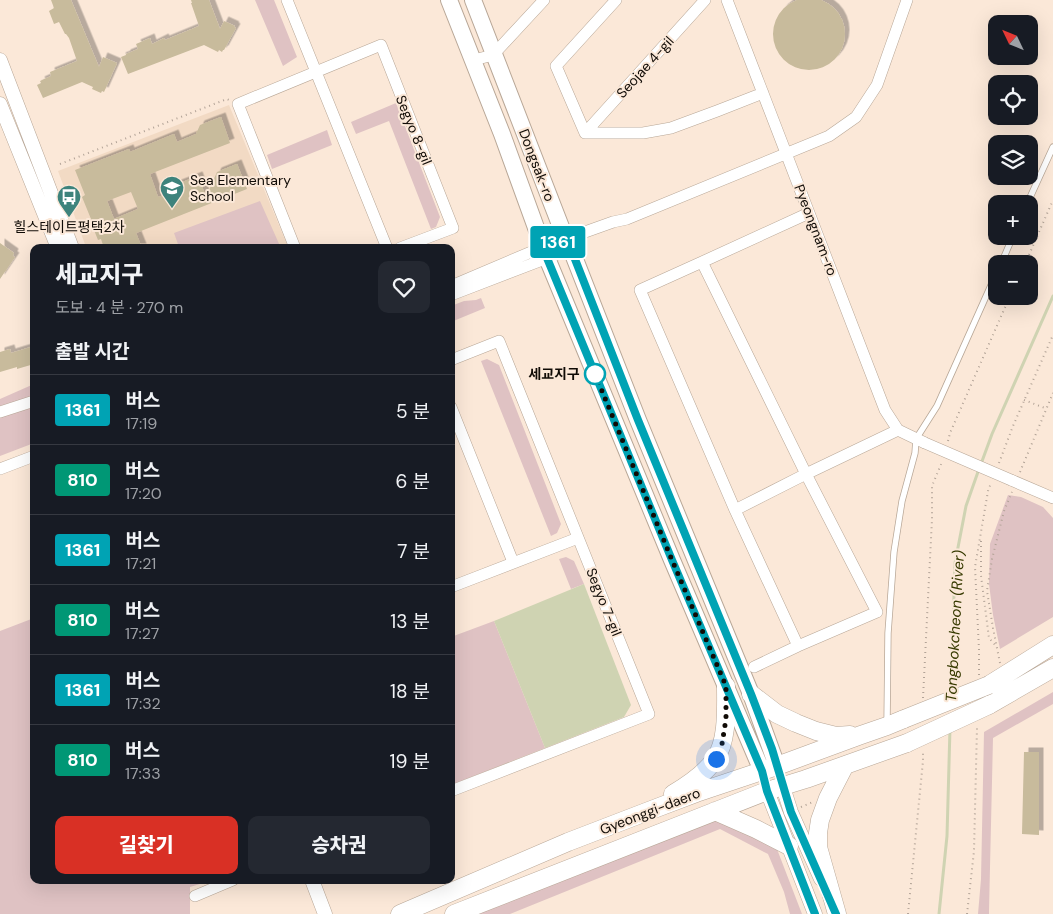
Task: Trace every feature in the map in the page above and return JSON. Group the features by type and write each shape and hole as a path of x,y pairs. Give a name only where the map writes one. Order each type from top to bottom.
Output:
{"main road":[{"name":"Dongsak-ro","path":"449,0 474,60 545,253 672,560 726,686 770,768"},
{"name":"Dongsak-ro","path":"473,0 638,420 751,694 770,768"},
{"path":"990,680 1053,645"},
{"name":"Gyeonggi-daero","path":"454,914 715,811 845,765 915,743 989,705 1053,668"},
{"name":"Gyeonggi-daero","path":"400,914 568,842 696,793 887,726 990,680"},
{"path":"646,812 689,784 716,759 722,744 726,719 726,686"},
{"path":"751,694 777,714 816,731 836,736 861,735"},
{"path":"836,914 818,847 818,833 820,820 828,798 845,765"},
{"path":"770,768 775,789"},
{"path":"715,811 788,846"}],"street":[{"path":"287,0 385,244"},
{"path":"474,60 493,55 544,0"},
{"path":"616,0 556,66 585,133 644,133 671,128 763,93"},
{"name":"Seojae 4-gil","path":"585,133 705,0"},
{"name":"Pyeongnam-ro","path":"727,0 885,410 898,430"},
{"path":"455,285 568,244 613,222 627,219 786,152 829,136 856,117 877,85 907,0"},
{"name":"Segyo 8-gil","path":"238,104 381,45 453,228 411,244"},
{"path":"0,60 70,244"},
{"path":"0,104 56,244"},
{"path":"238,104 293,244"},
{"path":"798,646 735,510 640,290 809,213"},
{"path":"455,293 545,253"},
{"path":"702,262 806,474 877,612 754,666"},
{"name":"Segyo 7-gil","path":"455,358 499,341 649,714 455,789"},
{"path":"0,412 30,402"},
{"path":"455,417 514,562"},
{"path":"735,510 898,430 1053,498"},
{"path":"0,469 30,458"},
{"path":"455,585 578,538"},
{"path":"775,789 788,846 815,914"},
{"path":"775,789 791,812 836,914"},
{"path":"195,896 224,884"},
{"path":"314,884 325,914"}],"lane":[{"path":"1032,195 1053,146"},
{"path":"887,726 888,633 894,552 902,502 914,453 988,292"}],"path":[{"path":"60,164 226,99 238,104"},
{"path":"1029,255 1053,200"},
{"path":"948,442 950,433 1006,305"},
{"path":"997,466 1053,335"},
{"path":"990,680 997,648 987,591 992,560 1004,511 1014,481 1053,393"},
{"path":"1024,400 1046,408"},
{"path":"923,699 932,486 943,459"},
{"path":"990,680 979,650 975,567 991,483"},
{"path":"981,534 980,576 989,638 997,648"},
{"path":"967,914 974,850 977,727"},
{"path":"908,914 923,761 915,743"}],"shaded area":[{"path":"255,0 274,0 297,57 283,66"},
{"path":"396,103 440,217 436,227 431,229 389,121 356,134 351,122"},
{"name":"Sea Elementary School","path":"229,105 287,244 85,244 58,171"},
{"path":"327,130 332,145 272,169 267,155"},
{"path":"260,201 279,244 178,244 174,233"},
{"path":"481,298 485,308 455,320 455,304 464,301"},
{"path":"487,359 499,365 561,524 557,533 551,536 481,361"},
{"path":"30,386 30,445 0,456 0,399"},
{"path":"1008,495 1021,497 1043,507 1053,518 1053,617 1000,649 989,584 990,544"},
{"path":"566,557 574,561 584,584 571,589 559,559"},
{"path":"584,584 631,705 624,717 545,748 494,621"},
{"path":"30,620 30,884 200,884 190,887 190,914 0,914 0,631"},
{"path":"494,621 545,748 455,783 455,636"},
{"path":"1053,692 1053,704 993,738 989,914 978,914 981,879 984,732"},
{"path":"718,818 775,844 802,914 790,914 784,892 768,854 720,829 510,914 473,914"}],"building":[{"path":"802,-1 816,-1 829,4 839,14 844,27 844,41 839,54 829,64 816,69 802,69 789,64 779,54 774,41 774,27 779,14 789,4"},
{"path":"51,0 71,0 99,67 103,57 117,63 104,92 102,91 101,93 92,89 93,87 82,82 43,98 37,85 41,83 40,81 51,76 50,72 77,61 69,38 59,22 54,24 49,11 54,8"},
{"path":"191,0 209,0 220,29 224,21 235,26 236,28 224,50 222,52 219,50 218,52 204,45 128,74 121,57 138,49 136,44 150,38 152,44 199,26"},
{"path":"221,117 230,143 150,174 158,197 174,191 172,186 198,176 206,197 217,172 237,164 247,189 136,233 140,244 103,244 101,239 98,240 82,197 85,195 75,170 129,149 130,152 174,134 177,142 196,134 200,125","holes":["131,192 138,209 114,219 107,201"]},
{"path":"0,243 14,253 13,256 15,257 0,279"},
{"path":"30,347 30,365 0,372 0,352 10,349 11,353"},
{"path":"1024,752 1039,752 1039,835 1022,834"}],"waterway":[{"name":"Tongbokcheon (River)","path":"981,464 992,434 1053,296"},
{"name":"Tongbokcheon (River)","path":"951,695 955,563 966,506 979,469"},
{"name":"Tongbokcheon (River)","path":"939,914 947,836 950,728"}],"bus line":[{"name":"1361","path":"815,914 767,791 762,771 672,560 544,247 566,240 571,249 638,420 751,694 772,749 791,812 836,914"}],"place":[{"name":"Sea Elementary School","path":"172,209"},
{"name":"힐스테이트평택2차","path":"69,218"},
{"name":"세교지구","path":"595,374"}],"route":[{"path":"595,374 726,686 726,719 722,744 716,759"}]}
